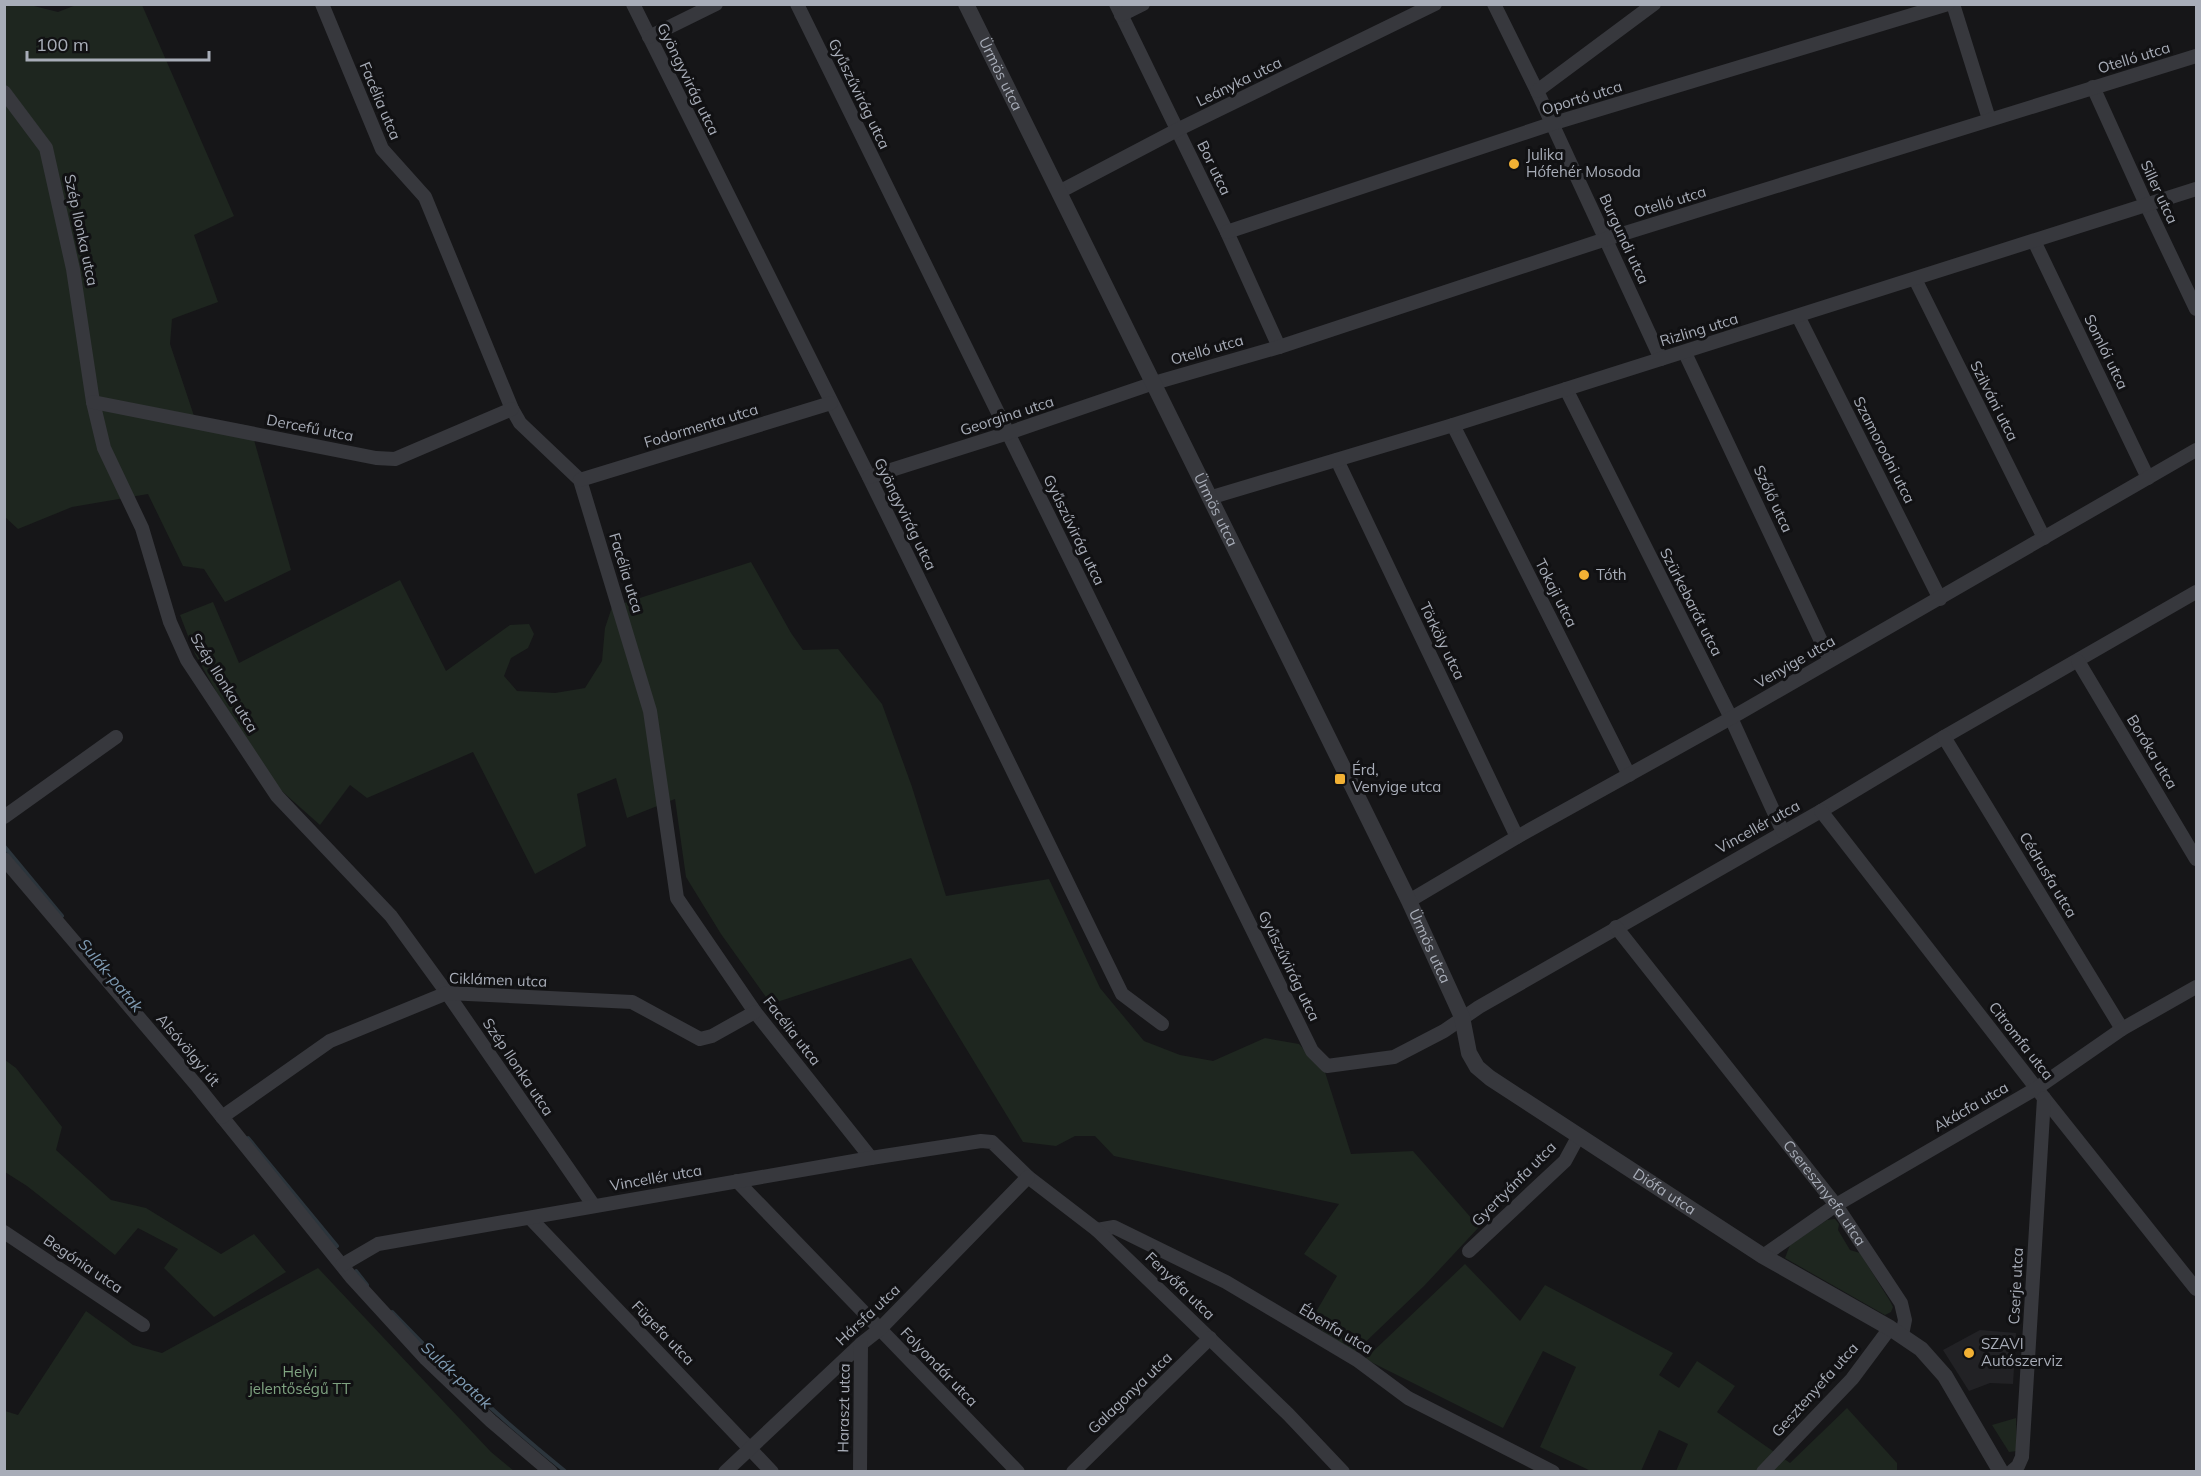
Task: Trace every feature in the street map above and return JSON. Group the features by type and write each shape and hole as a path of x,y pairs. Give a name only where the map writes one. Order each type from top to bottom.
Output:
{"street":[{"name":"Facélia utca","path":"322,4 382,149 425,197 512,409 520,423 580,480 650,711 677,898 755,1012 871,1158"},
{"name":"Gyöngyvirág utca","path":"633,4 869,477 1122,994 1162,1024"},
{"path":"649,37 716,4"},
{"name":"Gyűszűvirág utca","path":"797,4 1312,1051 1327,1066"},
{"name":"Ürmös utca","path":"966,4 1409,901 1462,1017"},
{"path":"1119,10 1143,4"},
{"name":"Leányka utca","path":"1059,192 1177,130 1435,4"},
{"name":"Burgundi utca","path":"1494,4 1537,91 1661,359"},
{"path":"1537,91 1654,4"},
{"path":"1951,4 1989,119"},
{"name":"Oportó utca","path":"1227,232 1551,124 1951,4"},
{"name":"Bor utca","path":"1119,10 1227,232 1279,347"},
{"name":"Otelló utca","path":"1154,383 1279,347 1606,239 2196,56"},
{"name":"Siller utca","path":"2093,87 2196,309"},
{"name":"Szép Ilonka utca","path":"4,92 46,148 74,269 93,402 104,448 142,528 170,622 187,660 272,790 391,916 594,1206"},
{"name":"Rizling utca","path":"1209,498 1453,425 2196,189"},
{"name":"Somlói utca","path":"2034,241 2148,478"},
{"name":"Szilváni utca","path":"1915,279 2044,538"},
{"name":"Szamorodni utca","path":"1798,316 1940,599"},
{"name":"Szőlő utca","path":"1685,352 1830,660"},
{"name":"Georgina utca","path":"869,477 1154,383"},
{"name":"Szürkebarát utca","path":"1566,388 1731,718 1783,832"},
{"name":"Dercefű utca","path":"93,402 376,459 395,459 512,409"},
{"name":"Fodormenta utca","path":"580,480 831,403"},
{"name":"Tokaji utca","path":"1453,425 1629,775"},
{"name":"Venyige utca","path":"1409,901 1517,837 1940,599 2196,450"},
{"name":"Törköly utca","path":"1336,460 1517,837"},
{"name":"Vincellér utca","path":"1327,1066 1394,1057 1444,1031 1462,1017 1616,927 1821,811 1944,737 2196,592"},
{"name":"Boróka utca","path":"2078,661 2196,859"},
{"path":"4,817 116,737"},
{"name":"Cédrusfa utca","path":"1944,737 2122,1029"},
{"name":"Citromfa utca","path":"1821,811 2196,1289"},
{"name":"Alsóvölgyi út","path":"4,859 222,1117 342,1265 426,1359 551,1472"},
{"name":"Cseresznyefa utca","path":"1616,927 1836,1205 1900,1303 1905,1320 1896,1331"},
{"name":"Akácfa utca","path":"1763,1256 1836,1205 2040,1093 2122,1029 2196,987"},
{"name":"Ciklámen utca","path":"222,1117 330,1041 447,993 632,1002 700,1039 706,1039 755,1012"},
{"name":"Diófa utca","path":"1462,1017 1469,1053 1477,1067 1578,1137 1763,1256 1896,1331"},
{"name":"Cserje utca","path":"2010,1472 2018,1466 2022,1457 2040,1093"},
{"name":"Gyertyánfa utca","path":"1469,1251 1565,1161 1578,1137"},
{"name":"Vincellér utca","path":"342,1265 378,1244 981,1141"},
{"name":"Fenyőfa utca","path":"981,1141 992,1142 1028,1177 1097,1230 1288,1414 1343,1472"},
{"name":"Hársfa utca","path":"725,1472 861,1344 880,1329 1028,1177"},
{"name":"Folyondár utca","path":"737,1181 1018,1472"},
{"name":"Fügefa utca","path":"530,1218 772,1472"},
{"name":"Ébenfa utca","path":"1097,1230 1114,1227 1226,1282 1357,1360 1408,1398 1553,1472"},
{"name":"Begónia utca","path":"4,1232 143,1325"},
{"path":"1896,1331 1921,1349 1945,1376 2001,1472"},
{"name":"Gesztenyefa utca","path":"1763,1472 1896,1331"},
{"name":"Galagonya utca","path":"1073,1472 1210,1338"},
{"name":"Haraszt utca","path":"860,1472 861,1344"}],"shaded area":[{"path":"1980,1330 2016,1333 2013,1384 1990,1383 1969,1391 1943,1350"}],"green space":[{"path":"4,5 30,5 58,12 76,5 142,5 234,216 194,235 218,302 172,319 170,344 194,416 250,426 291,570 225,602 204,569 183,566 148,494 72,507 18,529 5,517"},
{"path":"751,562 803,650 838,649 882,704 912,787 946,896 1049,879 1100,988 1144,1041 1180,1055 1213,1061 1265,1038 1299,1044 1325,1072 1351,1154 1413,1151 1479,1227 1424,1286 1354,1353 1310,1322 1337,1276 1304,1254 1339,1204 1114,1156 1095,1136 1075,1136 1056,1146 1023,1142 911,958 771,1004 721,934 686,877 675,799 627,818 616,778 577,794 586,846 535,874 473,752 367,798 350,785 320,825 275,785 195,654 180,615 213,602 239,663 400,580 446,671 510,625 529,624 534,634 528,648 511,658 504,676 517,691 555,693 585,688 602,661 605,628 612,607"},
{"path":"5,1060 16,1068 62,1127 56,1150 111,1200 146,1208 221,1254 254,1234 286,1272 214,1317 164,1268 178,1249 138,1228 115,1255 27,1186 5,1172"},
{"path":"1835,1219 1839,1224 1838,1230 1850,1250 1860,1253 1890,1301 1893,1307 1891,1312 1885,1315 1785,1258 1790,1245 1827,1220"},
{"path":"1465,1264 1520,1321 1545,1285 1673,1353 1659,1375 1679,1388 1697,1361 1735,1386 1717,1412 1790,1463 1847,1408 1897,1463 1897,1471 1676,1471 1688,1444 1659,1430 1641,1471 1591,1471 1540,1447 1576,1367 1543,1351 1503,1428 1365,1359"},
{"name":"Helyi jelentőségű TT","path":"318,1268 491,1452 514,1471 5,1471 5,1411 18,1415 86,1311 133,1345 162,1353"},
{"path":"2016,1418 2017,1451 2009,1452 1992,1425"}],"waterway":[{"name":"Sulák-patak","path":"4,846 62,916"},
{"name":"Sulák-patak","path":"248,1138 337,1246"},
{"name":"Sulák-patak","path":"356,1271 367,1285"},
{"name":"Sulák-patak","path":"392,1312 476,1395 566,1472"}],"place":[{"name":"Julika Hófehér Mosoda","path":"1514,164"},
{"name":"Tóth","path":"1584,575"},
{"name":"Érd, Venyige utca","path":"1340,779"},
{"name":"SZAVI Autószerviz","path":"1969,1353"}]}
